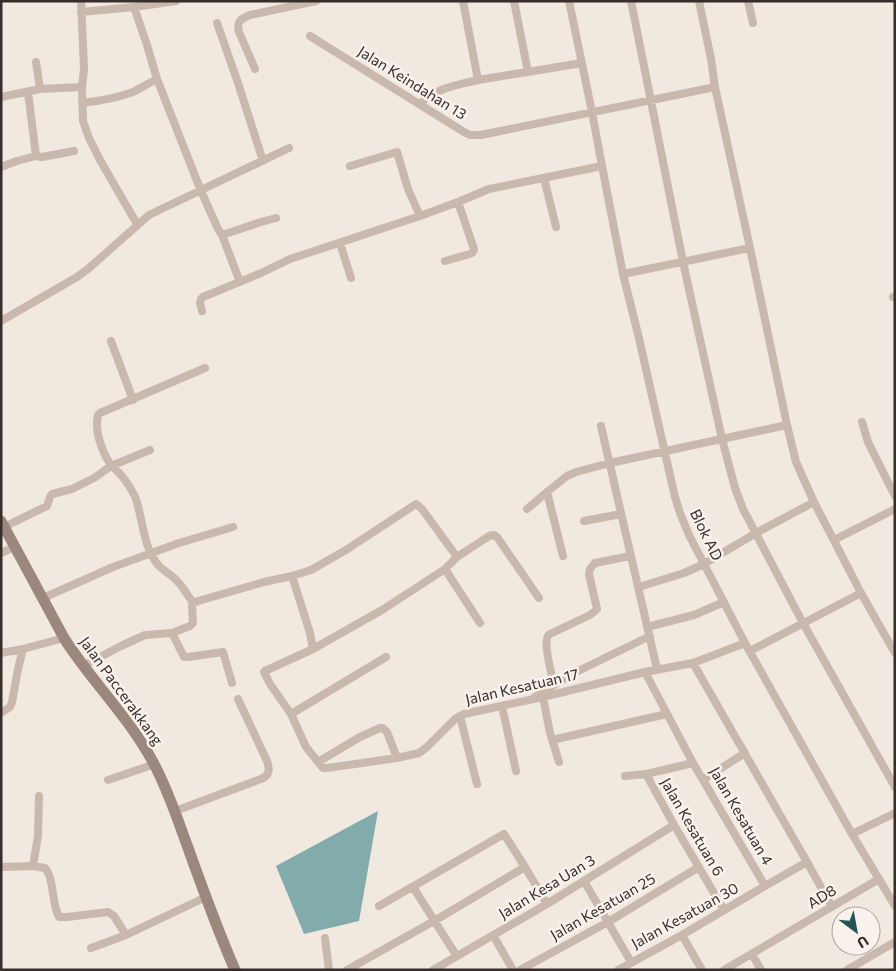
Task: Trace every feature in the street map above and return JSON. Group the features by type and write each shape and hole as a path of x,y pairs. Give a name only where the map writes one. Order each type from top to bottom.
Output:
{"main road":[{"name":"Jalan Paccerakkang","path":"3,524 64,638 134,732 154,764 175,810 206,897 235,970"}],"street":[{"path":"81,1 84,69 82,87 83,121 100,160 137,224"},
{"path":"80,12 176,1"},
{"path":"255,69 239,32 238,26 241,19 250,15 316,1"},
{"path":"463,1 478,80"},
{"path":"514,1 528,72"},
{"name":"Blok AD","path":"569,1 624,274 680,513 704,564 745,642 879,879"},
{"path":"631,1 683,262 722,439 738,497 802,623 895,787"},
{"path":"698,1 796,462 814,502 861,593 895,653"},
{"path":"748,1 752,23"},
{"path":"134,7 157,78 201,191 222,235 240,282"},
{"path":"217,23 263,161"},
{"name":"Jalan Keindahan 13","path":"310,36 464,132 474,136 715,88"},
{"path":"36,62 40,89"},
{"path":"420,104 436,92 478,80 582,62"},
{"path":"82,103 123,95 157,78"},
{"path":"1,97 40,89 82,87"},
{"path":"28,92 36,156"},
{"path":"1,321 83,273 137,224 155,211 289,148"},
{"path":"1,167 36,156 42,157 74,151"},
{"path":"350,166 396,152 408,190 420,216"},
{"path":"202,311 201,299 290,259 420,216 489,189 602,166"},
{"path":"544,178 556,227"},
{"path":"445,261 470,254 474,250 458,202"},
{"path":"222,235 276,218"},
{"path":"340,243 351,278"},
{"path":"624,274 750,248"},
{"path":"111,342 133,400"},
{"path":"83,666 145,635 172,633 193,623 193,603 183,587 160,567 151,553 136,499 121,475 111,466 104,451 97,431 97,417 99,414 205,368"},
{"path":"862,422 868,442 895,496"},
{"path":"528,509 571,474 610,463 787,425"},
{"path":"601,426 657,670"},
{"path":"3,524 47,506 52,494 72,489 111,466 150,450"},
{"path":"547,492 563,556"},
{"path":"639,587 704,564 814,502"},
{"path":"193,603 311,570 416,504 422,509 457,557"},
{"path":"834,540 895,509"},
{"path":"584,521 621,514"},
{"path":"43,598 113,566 233,527"},
{"path":"397,758 387,732 380,728 360,737 318,762 306,748 291,714 270,684 264,671 313,648 382,610 445,569 457,557 489,536 494,535 497,537 539,598"},
{"path":"1,553 15,547"},
{"path":"554,685 546,647 548,635 595,611 589,574 595,563 630,556"},
{"path":"445,569 480,623"},
{"path":"292,576 313,648"},
{"path":"750,651 861,593"},
{"path":"534,698 570,675 648,632 724,602"},
{"path":"172,633 184,657 188,658 223,652 232,683"},
{"path":"1,653 64,638"},
{"name":"Jalan Kesatuan 17","path":"318,762 323,768 330,769 412,755 422,750 460,716 645,672 693,663 745,642"},
{"path":"1,713 10,707 12,702 23,649"},
{"path":"291,714 386,657"},
{"path":"693,663 831,906"},
{"name":"Jalan Kesatuan 4","path":"645,672 694,762 766,886 807,862"},
{"path":"542,697 559,762"},
{"path":"175,810 261,779 269,774 267,761 238,700"},
{"path":"502,706 516,771"},
{"path":"552,740 667,714"},
{"path":"460,716 477,784"},
{"path":"704,779 745,753"},
{"name":"Jalan Kesatuan 6","path":"694,762 646,774 724,910"},
{"path":"108,780 154,764"},
{"path":"625,776 646,774"},
{"path":"33,866 38,836 39,796"},
{"path":"852,834 895,813"},
{"name":"Jalan Kesa Uan 3","path":"433,970 547,904 674,825"},
{"path":"379,906 505,834 547,904"},
{"path":"1,867 33,866 45,868 59,916 67,917 108,912 114,916 126,934"},
{"path":"347,970 525,867"},
{"name":"Jalan Kesatuan 25","path":"520,970 608,922 699,867"},
{"path":"879,879 895,906"},
{"name":"AD8","path":"834,906 879,879"},
{"path":"584,881 631,962"},
{"name":"Jalan Kesatuan 30","path":"618,970 766,886"},
{"path":"413,887 456,955"},
{"path":"90,948 126,934 206,897"},
{"name":"AD8","path":"724,970 831,908"},
{"path":"493,935 513,970"},
{"path":"682,935 702,970"},
{"path":"325,938 329,970"},
{"path":"847,970 895,942"},
{"path":"752,954 761,970"}],"water":[{"path":"378,811 359,921 304,934 276,866"}]}
